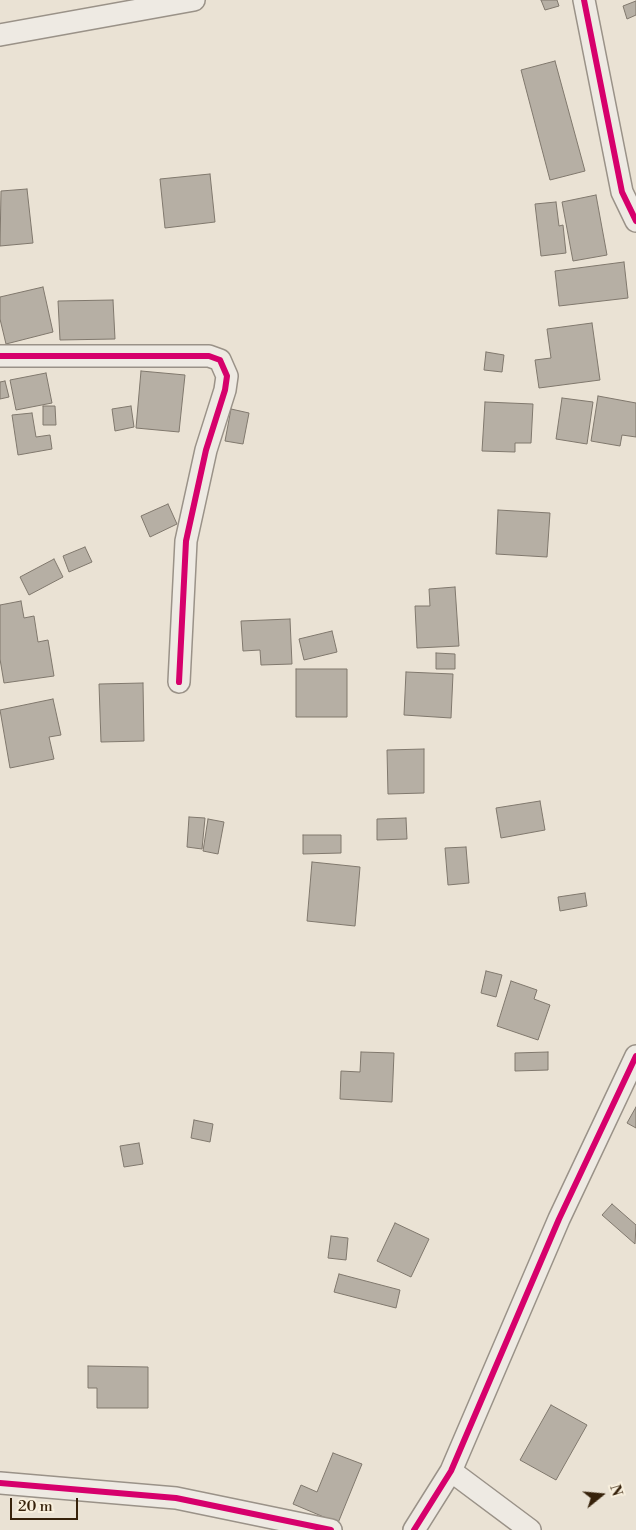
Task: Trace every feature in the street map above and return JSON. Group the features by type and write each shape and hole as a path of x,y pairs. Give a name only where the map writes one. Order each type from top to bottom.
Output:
{"street":[{"path":"0,35 194,0"},
{"path":"584,0 622,192 636,221"},
{"path":"0,356 208,356 220,360 227,376 225,390 201,468 186,541 179,682"},
{"path":"414,1530 451,1471 559,1219 636,1056"},
{"path":"451,1471 530,1530"},
{"path":"0,1483 176,1498 331,1530"}],"building":[{"path":"541,0 557,0 559,6 545,10"},
{"path":"636,1 636,15 627,19 623,6"},
{"path":"555,61 585,171 550,180 521,70"},
{"path":"210,174 215,222 165,228 160,179"},
{"path":"27,189 33,243 0,246 1,191"},
{"path":"596,195 607,255 573,261 562,202"},
{"path":"556,202 559,226 563,225 566,253 541,256 535,204"},
{"path":"624,262 628,298 559,306 555,271"},
{"path":"43,287 53,332 6,344 0,319 0,297"},
{"path":"113,300 115,339 60,340 58,301"},
{"path":"592,323 600,380 539,388 535,360 551,358 547,329"},
{"path":"486,352 504,355 502,372 484,370"},
{"path":"141,371 185,375 179,432 136,428"},
{"path":"46,373 52,403 16,410 10,380"},
{"path":"5,381 9,397 0,399 0,382"},
{"path":"598,396 636,403 636,437 622,435 620,446 591,441"},
{"path":"562,398 593,402 587,444 556,439"},
{"path":"485,402 533,404 531,443 515,443 515,452 482,451"},
{"path":"43,406 55,406 56,425 43,425"},
{"path":"131,406 134,427 115,431 112,409"},
{"path":"231,409 249,413 243,444 225,441"},
{"path":"32,413 36,437 50,435 52,449 18,455 12,415"},
{"path":"168,504 177,524 150,537 141,516"},
{"path":"498,510 550,513 547,557 496,554"},
{"path":"85,547 92,562 69,572 63,556"},
{"path":"54,559 63,577 29,595 20,577"},
{"path":"455,587 459,646 417,648 415,606 430,606 429,589"},
{"path":"21,601 24,618 34,616 38,642 48,640 54,676 4,683 0,659 0,605"},
{"path":"290,619 292,664 261,665 260,650 243,651 241,621"},
{"path":"332,631 337,652 304,660 299,639"},
{"path":"436,653 455,654 455,669 436,669"},
{"path":"296,669 347,669 347,717 296,717"},
{"path":"406,672 453,674 451,718 404,715"},
{"path":"143,683 144,741 101,742 99,684"},
{"path":"53,699 61,735 49,737 54,759 10,768 0,710"},
{"path":"424,749 424,793 388,794 387,750"},
{"path":"540,801 545,830 501,838 496,808"},
{"path":"189,817 205,818 202,849 187,847"},
{"path":"406,818 407,839 377,840 377,819"},
{"path":"208,819 224,822 218,854 203,851"},
{"path":"303,835 341,835 341,853 303,854"},
{"path":"466,847 469,883 448,885 445,848"},
{"path":"312,862 360,867 355,926 307,921"},
{"path":"585,893 587,906 560,911 558,897"},
{"path":"486,971 502,975 496,997 481,993"},
{"path":"511,981 537,990 534,999 550,1005 538,1040 497,1026"},
{"path":"361,1052 394,1053 392,1102 340,1099 341,1071 360,1072"},
{"path":"548,1052 548,1070 515,1071 515,1053"},
{"path":"636,1107 636,1128 627,1123"},
{"path":"194,1120 213,1124 210,1142 191,1138"},
{"path":"139,1143 143,1164 124,1167 120,1146"},
{"path":"612,1204 636,1225 635,1244 602,1215"},
{"path":"395,1223 429,1239 411,1277 377,1261"},
{"path":"331,1236 348,1238 346,1260 328,1258"},
{"path":"339,1274 400,1290 396,1308 334,1292"},
{"path":"88,1366 148,1367 148,1408 97,1408 97,1388 88,1388"},
{"path":"551,1405 587,1425 556,1480 520,1460"},
{"path":"333,1453 362,1464 338,1523 293,1504 301,1485 317,1492"}],"cycle path":[{"path":"584,0 622,192 636,221"},
{"path":"0,356 209,356 220,360 227,376 225,390 206,450 186,541 179,682"},
{"path":"414,1530 451,1471 559,1219 636,1056"},
{"path":"0,1483 176,1498 331,1530"}]}
